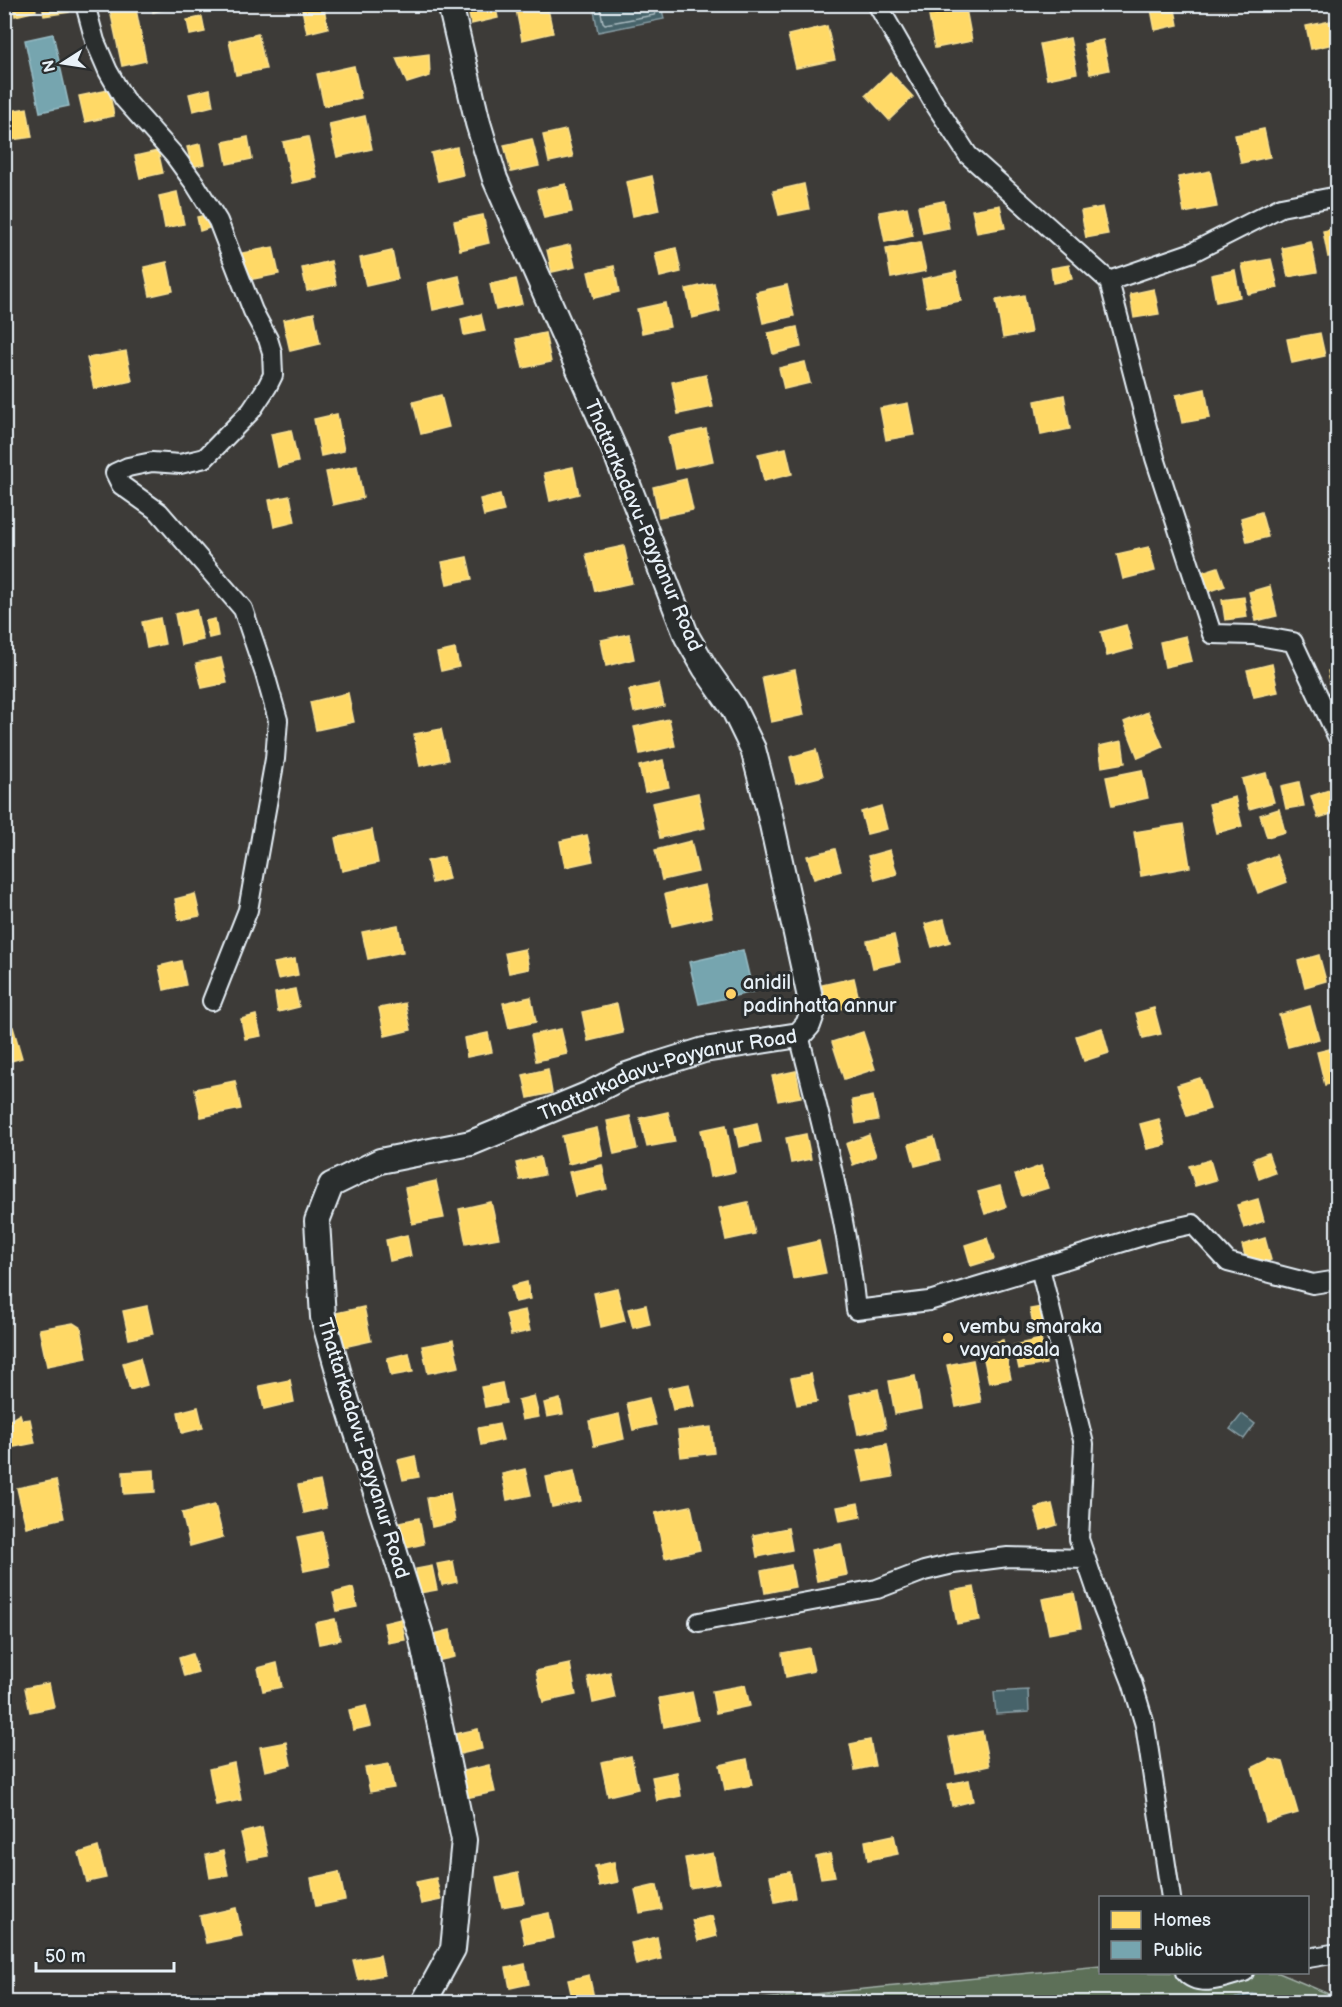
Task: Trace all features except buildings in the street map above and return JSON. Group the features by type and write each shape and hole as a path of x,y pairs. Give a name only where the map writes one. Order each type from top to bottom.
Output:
{"main road":[{"name":"Thattarkadavu-Payyanur Road","path":"423,2002 453,1949 464,1840 421,1635 344,1392 323,1317 317,1221 331,1185 380,1161 471,1143 589,1094 624,1076 659,1064 704,1050 799,1035 808,1025 813,1011 753,749 734,708 705,668 687,637 615,451 495,178 478,123 450,4"}],"street":[{"path":"86,4 95,41 124,99 174,155 218,220 253,311 268,339 272,352 273,375 267,387 250,411 205,458 180,465 152,462 128,467 115,473 121,485 159,512 243,609 278,720 276,759 248,910 213,1001"},
{"path":"877,4 934,103 968,155 1110,281 1155,458 1212,634 1253,635 1293,642 1338,738"},
{"path":"1110,281 1193,252 1281,207 1338,196"},
{"path":"799,1035 827,1146 851,1261 856,1310 928,1301 1040,1269 1156,1232 1193,1224 1228,1262 1313,1284 1338,1280"},
{"path":"1040,1269 1084,1444 1079,1539 1146,1725 1171,1896"},
{"path":"699,1622 877,1589 924,1570 953,1564 1008,1557 1085,1559"},
{"path":"1309,1958 1338,1953"},
{"path":"1187,1974 1190,1978 1201,1981 1234,1974"}],"green space":[{"path":"1099,1966 1099,1974 1281,1974 1338,1998 1337,2002 1260,2002 1252,1994 1222,2002 733,2002"}],"water":[{"path":"593,5 661,5 664,19 598,32"},
{"path":"1242,1414 1255,1424 1244,1439 1230,1429"},
{"path":"1028,1690 1029,1712 996,1714 994,1692"},
{"path":"1252,1994 1295,2002 1222,2002"}],"place":[{"name":"anidil padinhatta annur","path":"731,994"},
{"name":"vembu smaraka vayanasala","path":"948,1338"}]}
